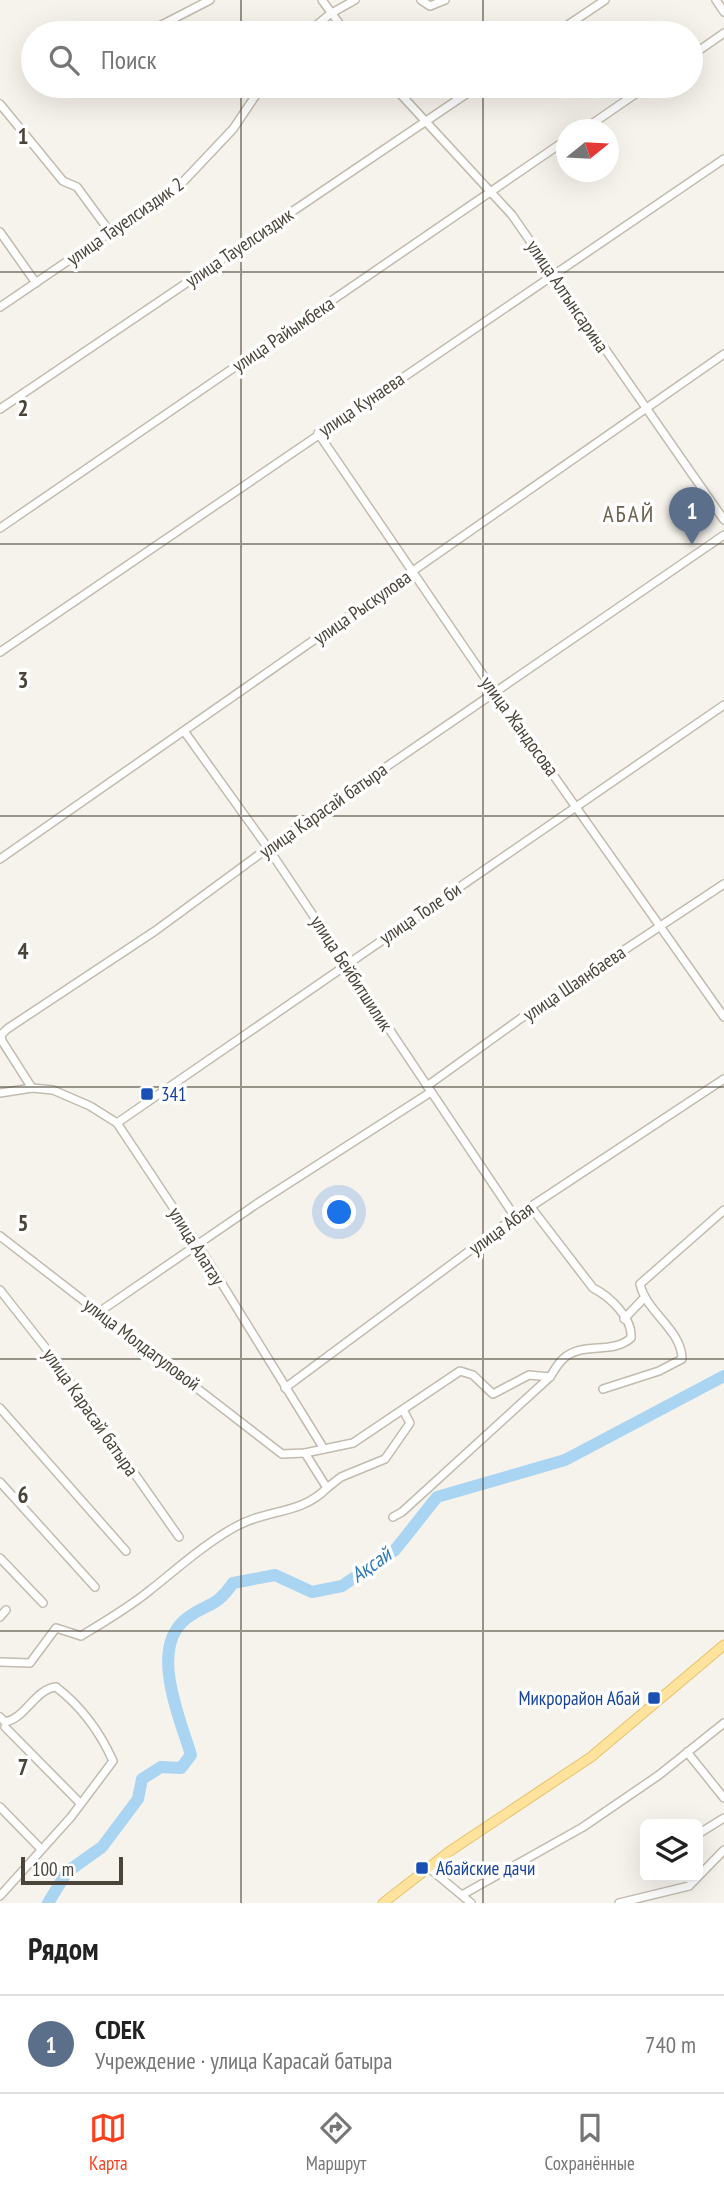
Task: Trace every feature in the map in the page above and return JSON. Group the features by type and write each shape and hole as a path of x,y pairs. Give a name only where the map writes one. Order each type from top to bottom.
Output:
{"main road":[{"path":"383,1903 429,1867 591,1757 724,1645"}],"street":[{"path":"169,21 210,0"},
{"path":"322,0 336,21"},
{"path":"322,21 355,0"},
{"path":"421,0 430,6 445,0"},
{"path":"574,21 605,0"},
{"path":"716,0 724,12"},
{"path":"703,48 724,33"},
{"name":"улица Тауелсиздик 2","path":"0,307 181,184 233,129 254,98"},
{"name":"улица Алтынсарина","path":"404,98 512,215 724,520"},
{"name":"улица Тауелсиздик","path":"0,409 460,98"},
{"path":"599,119 630,98"},
{"path":"0,104 63,181 78,187 110,232"},
{"name":"улица Райымбека","path":"0,528 556,147"},
{"name":"улица Кунаева","path":"0,652 724,159"},
{"path":"0,232 36,283"},
{"name":"улица Рыскулова","path":"0,859 724,354"},
{"name":"улица Жандосова","path":"318,433 494,691 578,806 724,1017"},
{"name":"улица Карасай батыра","path":"32,1088 2,1041 1,1035 155,931 268,848 494,691 724,535"},
{"name":"улица Толе би","path":"117,1123 724,705"},
{"name":"улица Бейбитшилик","path":"184,731 268,848 515,1217"},
{"name":"улица Шаянбаева","path":"99,1312 429,1089 660,924 724,884"},
{"name":"улица Абая","path":"285,1388 530,1206 724,1079"},
{"path":"0,1093 32,1088"},
{"name":"улица Алатау","path":"32,1088 53,1090 90,1106 117,1123 198,1245 324,1449"},
{"path":"393,1517 550,1377 569,1354 586,1348 607,1348 626,1342 632,1334 608,1295 593,1288 530,1206"},
{"path":"603,1389 659,1371 682,1359 677,1342 645,1297 640,1284 724,1210"},
{"name":"улица Молдагуловой","path":"0,1236 282,1454 305,1453"},
{"name":"улица Карасай батыра","path":"0,1290 52,1356 179,1537"},
{"path":"624,1319 645,1297"},
{"path":"327,1488 305,1453 353,1443 460,1371 474,1375 493,1394 529,1375 550,1377"},
{"path":"0,1408 126,1550"},
{"path":"0,1662 30,1663 53,1630 60,1627 81,1636 146,1593 198,1549 231,1529 260,1516 302,1507 341,1476 388,1455 410,1423 403,1410"},
{"path":"0,1482 95,1587"},
{"path":"0,1558 43,1603"},
{"path":"0,1617 6,1610"},
{"path":"0,1896 40,1848 71,1817 113,1761 103,1739 57,1687 47,1688 5,1726"},
{"path":"0,1717 5,1726 80,1803"},
{"path":"462,1895 583,1827 724,1723"},
{"path":"687,1752 724,1798"},
{"path":"0,1807 40,1848"},
{"path":"703,1831 724,1818"},
{"path":"619,1903 689,1886 724,1850"},
{"path":"429,1867 471,1903"}],"waterway":[{"name":"Ақсай","path":"48,1903 67,1872 102,1847 138,1799 142,1779 161,1767 181,1768 191,1755 170,1684 168,1664 170,1646 176,1631 187,1618 216,1601 233,1583 275,1575 312,1592 342,1586 395,1550 437,1497 565,1460 724,1376"}],"place":[{"name":"CDEK","path":"692,545"},
{"name":"341","path":"147,1094"},
{"name":"Микрорайон Абай","path":"654,1698"},
{"name":"Абайские дачи","path":"422,1868"}],"district":[{"name":"АБАЙ","path":"629,514"}]}
